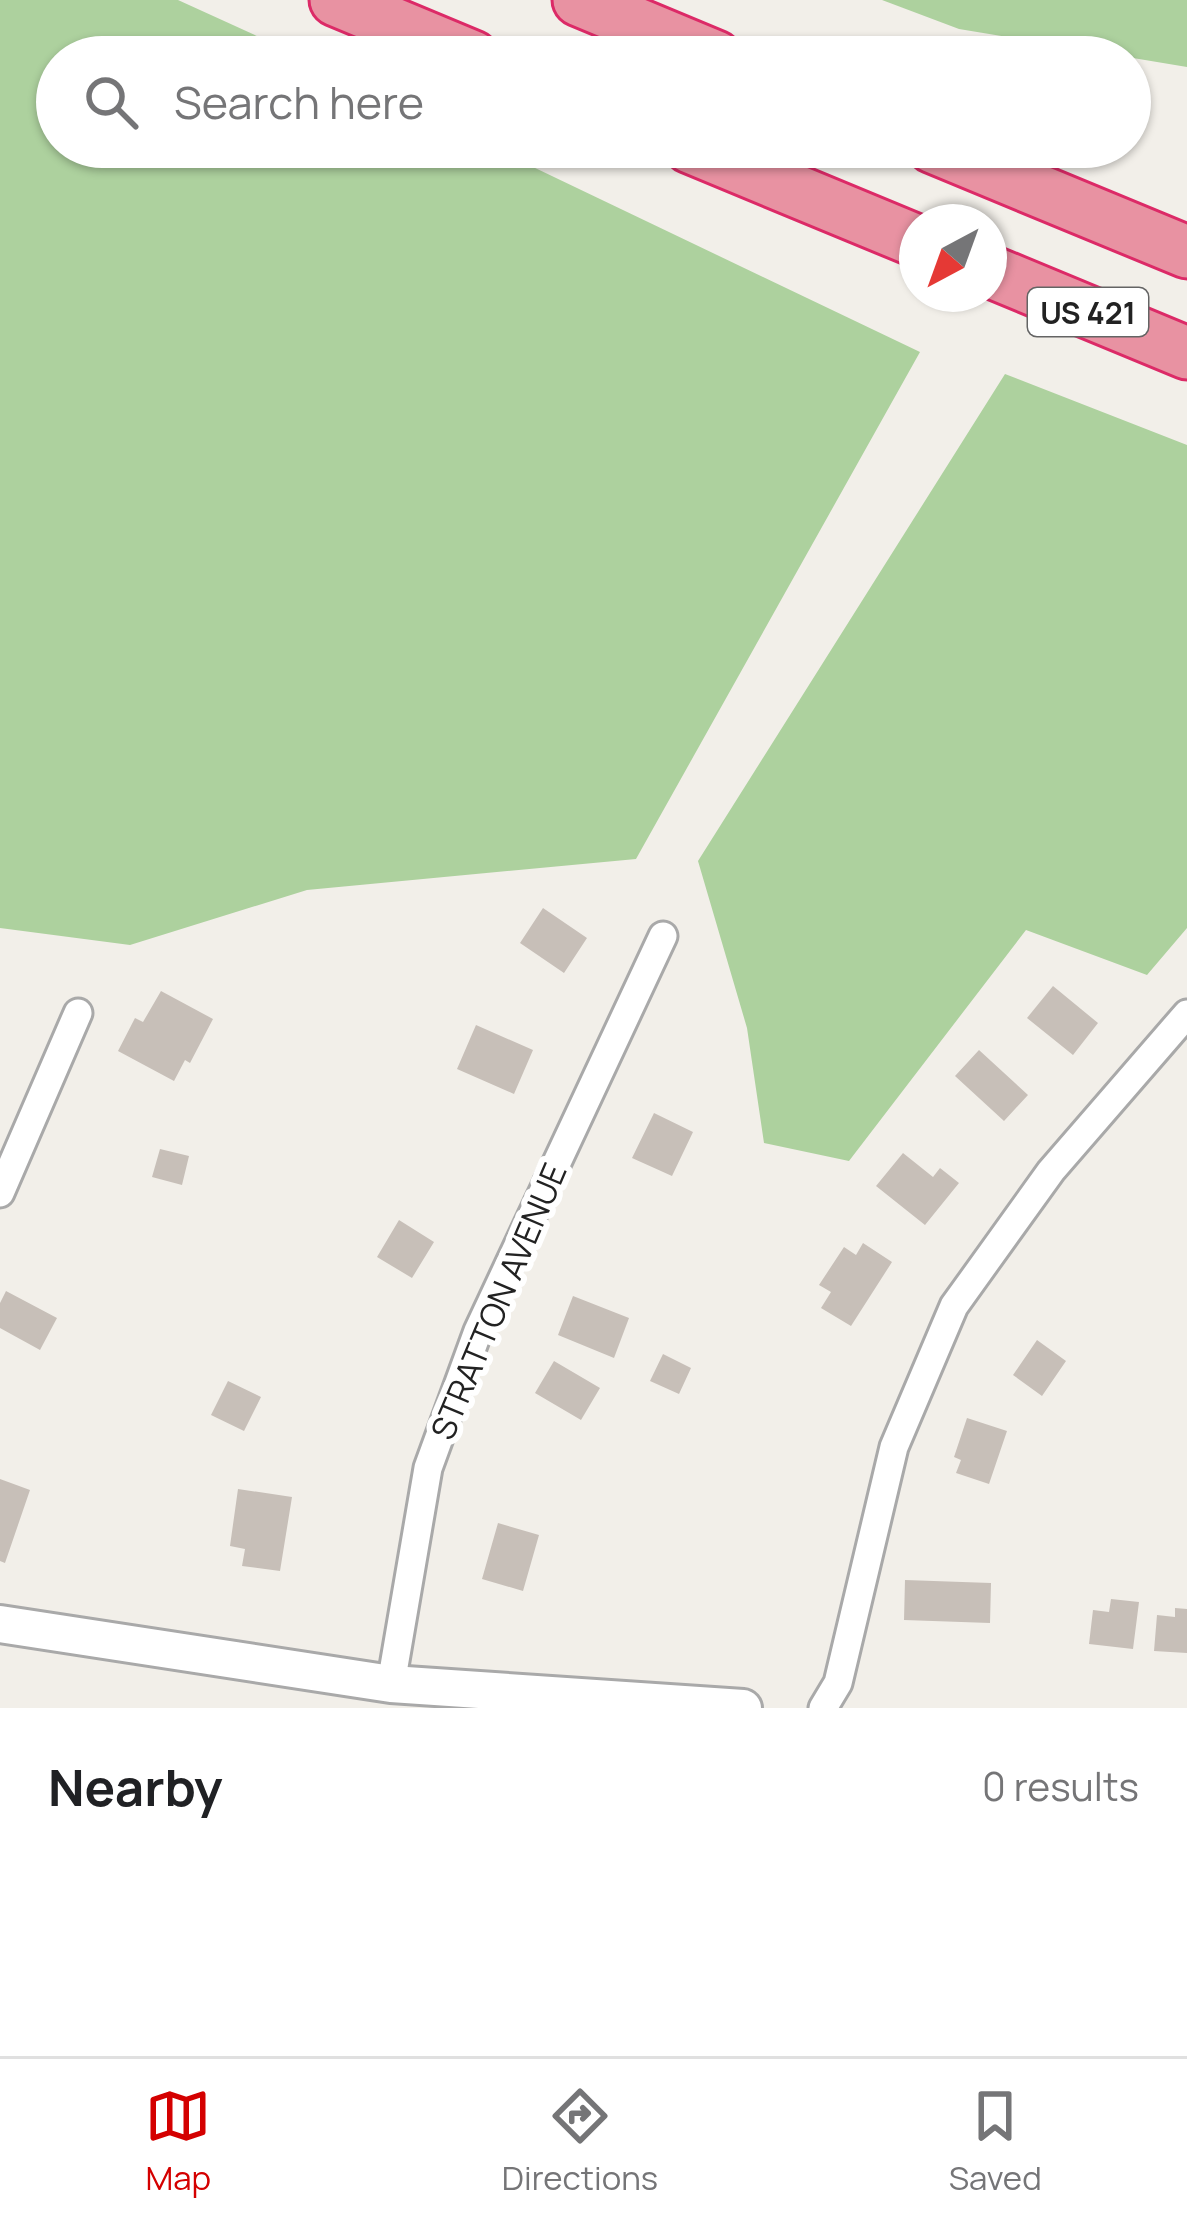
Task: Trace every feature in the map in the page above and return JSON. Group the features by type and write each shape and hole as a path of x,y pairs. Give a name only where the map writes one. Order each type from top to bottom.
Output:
{"highway":[{"path":"336,0 423,36"},
{"path":"579,0 666,36"},
{"path":"741,168 899,234"},
{"name":"US 421","path":"984,168 1187,252"},
{"name":"US 421","path":"1007,278 1187,353"}],"street":[{"name":"STRATTON AVENUE","path":"391,1684 435,1448 478,1330 662,936"},
{"path":"0,1193 78,1012"},
{"path":"823,1708 838,1683 894,1447 953,1306 1051,1172 1187,1014"},
{"path":"0,1624 391,1684 742,1708"}],"green space":[{"path":"0,0 178,0 257,36 36,36 36,168 535,168 920,352 636,859 307,890 130,945 0,928"},
{"path":"882,0 1187,0 1187,67 1151,61 1151,36 1001,36 959,29"},
{"path":"1005,374 1187,445 1187,928 1147,975 1026,930 849,1161 764,1143 747,1028 698,861"}],"building":[{"path":"543,908 587,938 564,973 520,943"},
{"path":"1053,986 1098,1023 1073,1055 1027,1018"},
{"path":"161,991 213,1019 190,1063 185,1060 174,1081 118,1051 135,1018 143,1022"},
{"path":"476,1025 533,1050 514,1094 457,1069"},
{"path":"979,1050 1028,1095 1004,1121 955,1076"},
{"path":"654,1113 693,1132 672,1176 632,1158"},
{"path":"160,1149 189,1156 182,1185 152,1177"},
{"path":"903,1153 933,1177 940,1168 959,1183 925,1225 876,1186"},
{"path":"399,1220 434,1242 412,1278 377,1257"},
{"path":"863,1243 892,1262 851,1326 821,1308 831,1292 819,1285 844,1247 856,1255"},
{"path":"6,1291 57,1318 40,1350 0,1328 0,1303"},
{"path":"573,1296 629,1318 614,1358 558,1335"},
{"path":"1037,1340 1066,1361 1042,1396 1013,1375"},
{"path":"663,1354 691,1368 679,1394 650,1381"},
{"path":"554,1361 600,1388 581,1420 535,1393"},
{"path":"228,1381 261,1397 244,1431 211,1415"},
{"path":"967,1418 1007,1431 989,1484 956,1473 961,1460 954,1457"},
{"path":"0,1479 30,1490 5,1563 0,1561"},
{"path":"238,1489 292,1497 280,1571 242,1566 245,1549 230,1546"},
{"path":"498,1523 539,1535 523,1591 482,1579"},
{"path":"905,1580 991,1583 990,1623 904,1620"},
{"path":"1111,1599 1139,1602 1133,1649 1089,1644 1093,1610 1109,1612"},
{"path":"1175,1608 1187,1609 1187,1653 1154,1651 1157,1615 1175,1617"}]}
